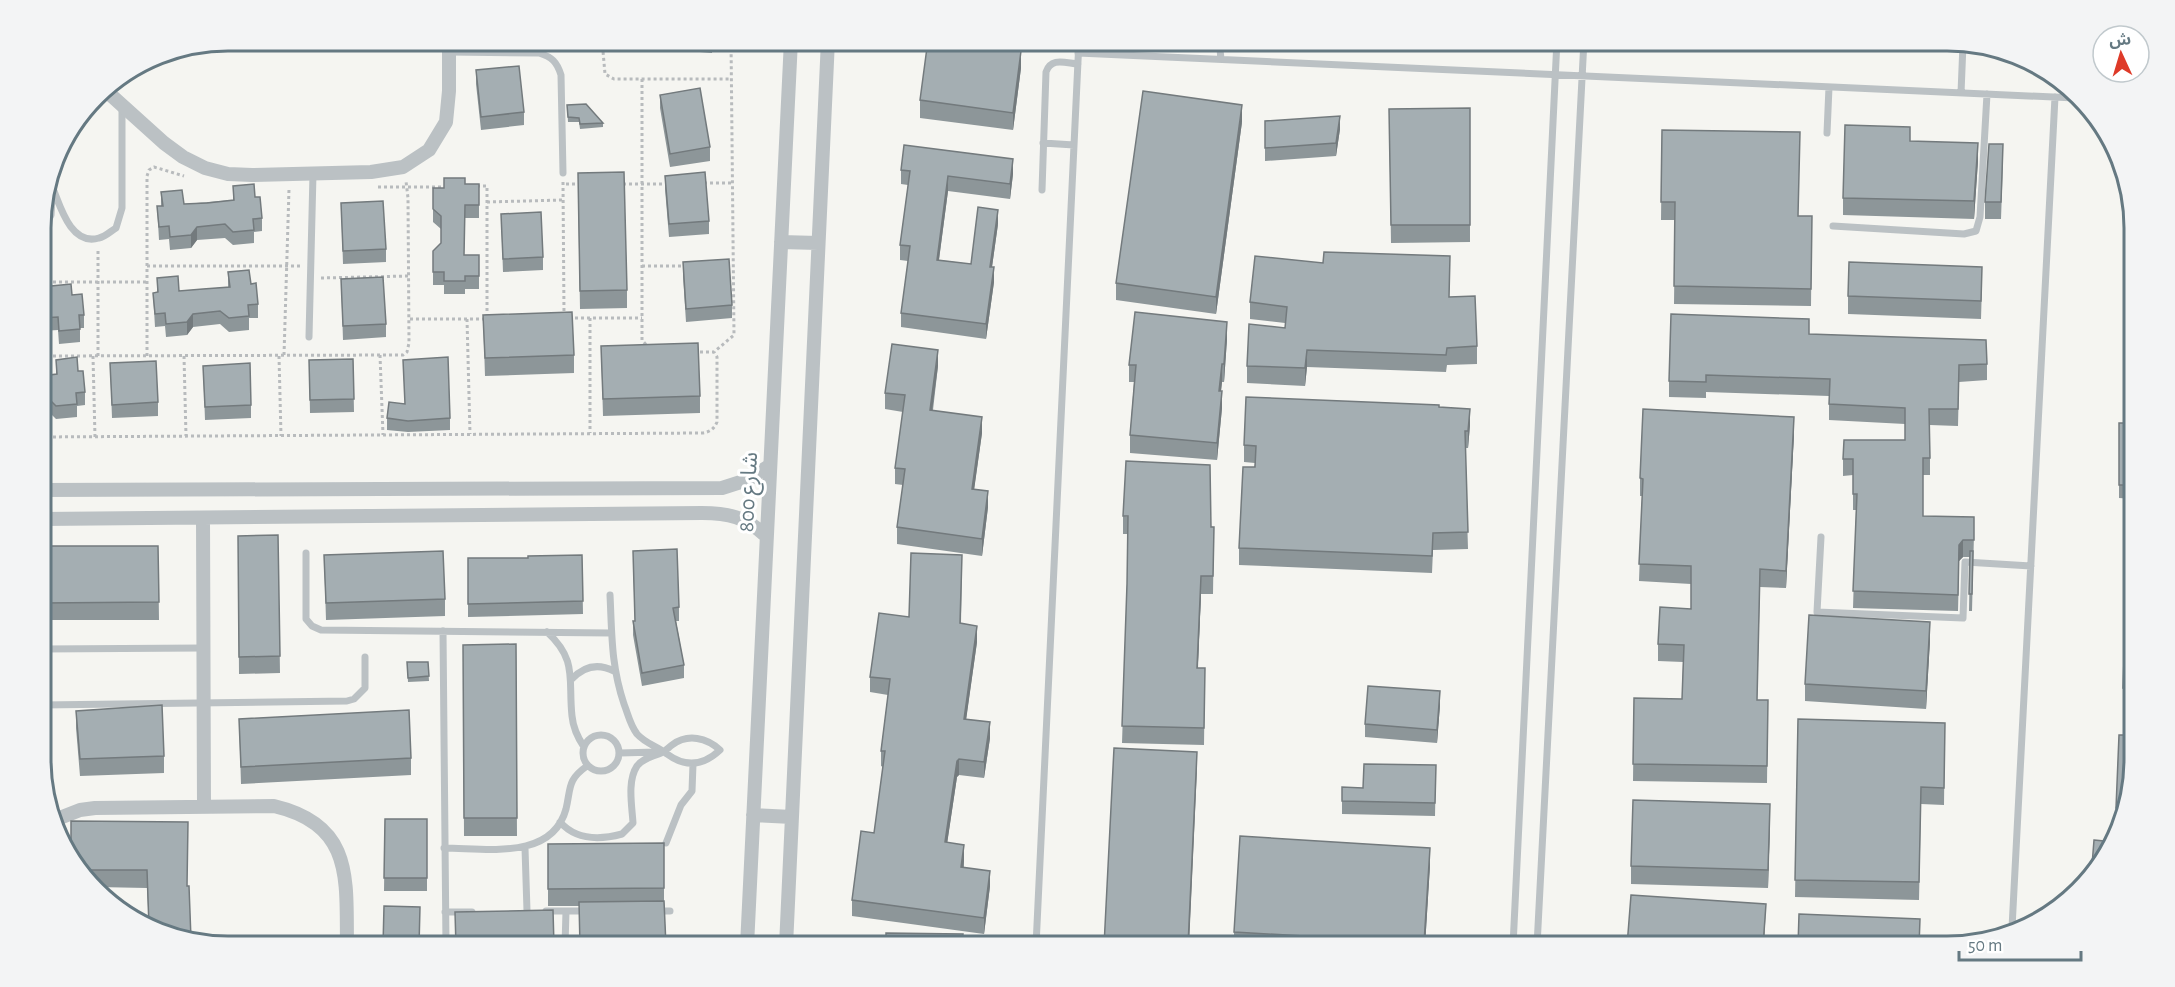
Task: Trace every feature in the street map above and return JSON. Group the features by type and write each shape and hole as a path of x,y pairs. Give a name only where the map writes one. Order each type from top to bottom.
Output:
{"street":[{"path":"112,95 183,157 205,168 228,174 313,174 371,172 403,168 429,150 446,122 449,51"},
{"name":"شارع 800","path":"747,936 790,51"},
{"path":"786,936 827,51"},
{"path":"781,242 818,243"},
{"path":"51,490 722,488 747,480 769,466"},
{"path":"377,489 377,517"},
{"path":"51,519 721,513 746,520 766,536"},
{"path":"203,518 204,807"},
{"path":"61,817 80,810 95,808 274,806 294,811 312,820 327,834 338,851 345,870 347,936"},
{"path":"753,815 792,817"}],"lane":[{"path":"513,51 550,56 558,64 561,75 563,173"},
{"path":"1220,51 1221,59"},
{"path":"1513,936 1556,51"},
{"path":"1538,936 1583,51"},
{"path":"1961,93 1963,51"},
{"path":"1036,936 1078,52 2066,98"},
{"path":"1042,190 1046,72 1048,66 1055,62 1078,64"},
{"path":"1827,134 1829,87"},
{"path":"1833,226 1964,234 1976,231 1980,217 1987,94"},
{"path":"2012,924 2055,97"},
{"path":"55,193 68,224 80,236 98,239 116,228 122,208 122,105"},
{"path":"1043,143 1074,145"},
{"path":"309,337 313,174"},
{"path":"1821,537 1817,612 1963,618 1965,561 2031,566"},
{"path":"306,553 306,619 312,626 321,630 611,633"},
{"path":"560,822 566,829 583,837 622,834 633,823 632,777 637,766 645,759 665,752 681,740 692,738 703,739 720,750 704,762 693,764 673,759 665,752 654,748 637,734 631,724 614,671 609,595"},
{"path":"443,631 446,936"},
{"path":"547,632 565,652 572,679 572,716 578,738 584,747"},
{"path":"51,649 203,648"},
{"path":"51,705 347,701 354,699 365,688 365,657"},
{"path":"572,679 591,666 614,671"},
{"path":"604,735 615,741 620,753 616,764 611,769 598,772 587,766 582,754 591,737 604,735"},
{"path":"620,753 665,752"},
{"path":"666,843 681,805 692,791 693,764"},
{"path":"444,848 525,848 539,843 551,834 560,822 566,808 571,782 578,772 587,766"},
{"path":"525,848 527,912"},
{"path":"565,936 566,911"},
{"path":"515,912 589,911"},
{"path":"647,911 670,911"},
{"path":"445,912 480,912"}],"path":[{"path":"603,51 604,74 614,79 731,79"},
{"path":"694,352 714,352 734,335 731,51"},
{"path":"642,79 642,340 653,352"},
{"path":"147,356 147,176 149,170 160,167 193,179"},
{"path":"51,356 398,356 407,352 409,348 409,276 407,188 403,168"},
{"path":"563,173 564,318 642,318"},
{"path":"698,183 732,183"},
{"path":"563,184 586,184"},
{"path":"619,184 676,184"},
{"path":"409,319 487,319 487,186 476,186"},
{"path":"280,187 289,187 284,355"},
{"path":"372,187 453,187"},
{"path":"487,202 563,200"},
{"path":"98,239 98,356"},
{"path":"147,266 311,266"},
{"path":"642,266 688,266"},
{"path":"310,278 409,276"},
{"path":"51,282 147,282"},
{"path":"590,318 590,434"},
{"path":"467,319 470,435"},
{"path":"51,437 709,432 717,422 717,357 714,352"},
{"path":"93,356 95,437"},
{"path":"184,356 186,436"},
{"path":"279,356 281,435"},
{"path":"380,356 383,435"}],"building":[{"path":"927,51 1021,51 1013,113 920,100"},
{"path":"519,66 524,112 481,117 476,70"},
{"path":"700,88 710,147 670,154 660,95"},
{"path":"1143,91 1242,105 1216,297 1116,283"},
{"path":"586,104 603,123 580,124 579,118 568,117 567,105"},
{"path":"1470,108 1470,225 1391,225 1389,109"},
{"path":"1340,116 1336,143 1265,148 1265,121"},
{"path":"1845,125 1910,127 1910,141 1978,143 1974,201 1843,198"},
{"path":"1662,130 1800,132 1798,216 1812,216 1811,289 1674,286 1675,202 1661,202"},
{"path":"1989,144 2003,144 2001,202 1985,202"},
{"path":"904,145 1013,159 1010,184 948,176 937,260 971,264 978,207 998,210 990,267 994,267 986,324 901,313 910,246 900,245 910,171 901,170"},
{"path":"624,172 627,290 580,291 578,173"},
{"path":"705,172 709,221 669,224 665,176"},
{"path":"444,178 465,178 465,184 479,184 479,205 465,205 464,255 479,255 479,276 465,276 465,281 444,281 444,272 433,272 433,251 441,243 441,216 433,209 433,188 444,188"},
{"path":"254,184 255,197 260,197 262,218 253,219 254,230 233,232 225,224 197,227 191,235 170,237 169,226 159,227 157,206 163,206 161,192 182,190 184,204 207,203 234,200 233,186"},
{"path":"383,201 386,249 343,251 341,203"},
{"path":"541,212 543,257 503,259 501,214"},
{"path":"1324,252 1450,256 1449,297 1475,296 1477,346 1447,348 1446,355 1307,350 1305,368 1247,366 1249,324 1285,328 1287,307 1250,302 1255,256 1323,263"},
{"path":"729,259 732,305 686,309 683,262"},
{"path":"1849,262 1982,267 1981,301 1848,296"},
{"path":"249,270 251,284 256,283 258,304 248,305 249,316 229,318 220,311 193,314 187,322 166,324 165,313 155,314 153,293 158,292 157,278 178,276 179,291 230,287 228,272"},
{"path":"383,277 386,324 343,326 341,279"},
{"path":"71,284 72,295 82,294 84,315 79,315 80,329 59,331 58,317 51,317 51,286"},
{"path":"572,312 574,355 485,358 483,315"},
{"path":"1135,312 1227,322 1224,364 1222,364 1219,391 1222,391 1217,443 1130,435 1136,365 1129,365"},
{"path":"1671,314 1809,319 1809,334 1986,340 1987,364 1959,365 1958,409 1929,409 1930,458 1923,458 1923,516 1974,517 1974,540 1963,540 1959,545 1958,595 1853,591 1857,494 1853,494 1853,459 1843,459 1844,440 1905,440 1905,408 1829,404 1830,379 1706,375 1706,382 1669,381"},
{"path":"698,343 700,396 603,399 601,346"},
{"path":"892,344 938,350 930,410 982,417 972,489 988,491 982,539 897,527 905,469 895,468 905,395 885,393"},
{"path":"77,357 78,371 83,371 85,392 76,393 77,404 56,406 51,401 51,375 57,374 56,360"},
{"path":"448,357 450,418 408,421 387,418 389,402 405,404 403,360"},
{"path":"353,359 354,399 310,400 309,360"},
{"path":"156,361 158,402 112,405 110,363"},
{"path":"250,363 251,405 205,407 203,366"},
{"path":"1246,397 1439,405 1439,407 1470,409 1468,431 1465,431 1468,532 1433,533 1432,556 1239,548 1243,467 1255,467 1256,446 1244,445"},
{"path":"1643,409 1794,417 1786,571 1760,569 1757,700 1768,700 1767,766 1633,764 1634,698 1682,699 1684,645 1658,644 1660,607 1691,609 1691,566 1639,564 1643,479 1640,478"},
{"path":"2119,423 2124,423 2124,485 2119,485"},
{"path":"1126,461 1210,465 1211,527 1214,527 1213,576 1201,576 1197,668 1205,668 1204,728 1122,726 1127,584 1128,516 1123,516"},
{"path":"278,535 280,656 239,657 238,536"},
{"path":"51,546 158,546 159,602 51,603"},
{"path":"677,549 679,607 673,608 684,665 642,673 633,621 635,621 633,551"},
{"path":"443,551 445,599 326,603 324,555"},
{"path":"1970,551 1973,551 1972,594 1969,594"},
{"path":"911,553 962,555 960,623 977,626 964,719 990,722 984,762 959,759 957,761 945,842 964,845 961,867 990,871 984,918 852,900 861,831 874,833 885,751 881,751 890,679 870,677 879,613 909,617"},
{"path":"582,555 583,601 468,604 468,558"},
{"path":"1809,615 1930,622 1926,691 1805,684"},
{"path":"516,644 517,818 464,818 463,645"},
{"path":"407,662 428,662 429,676 408,678"},
{"path":"1368,686 1440,691 1437,730 1365,724"},
{"path":"162,705 164,756 80,759 76,711"},
{"path":"409,710 411,758 241,767 239,719"},
{"path":"1798,719 1945,723 1944,788 1921,787 1919,882 1795,880"},
{"path":"2119,735 2124,735 2121,794 2116,808"},
{"path":"1114,748 1197,752 1188,936 1105,936"},
{"path":"1364,764 1436,765 1435,803 1342,801 1342,787 1363,788"},
{"path":"1633,800 1770,804 1768,870 1631,866"},
{"path":"385,819 427,819 427,878 384,878"},
{"path":"71,821 188,822 187,886 189,886 191,932 149,917 147,870 91,870 71,840"},
{"path":"1240,836 1430,848 1424,936 1303,936 1234,932"},
{"path":"2094,840 2104,841 2100,848 2093,859"},
{"path":"664,843 664,888 548,889 548,844"},
{"path":"1631,895 1766,904 1764,936 1628,936"},
{"path":"664,901 666,936 580,936 579,902"},
{"path":"384,906 420,907 419,936 383,936"},
{"path":"553,910 554,936 456,936 455,912"},
{"path":"1799,914 1920,919 1919,936 1798,936"},
{"path":"886,933 963,934 963,936 886,936"}]}
